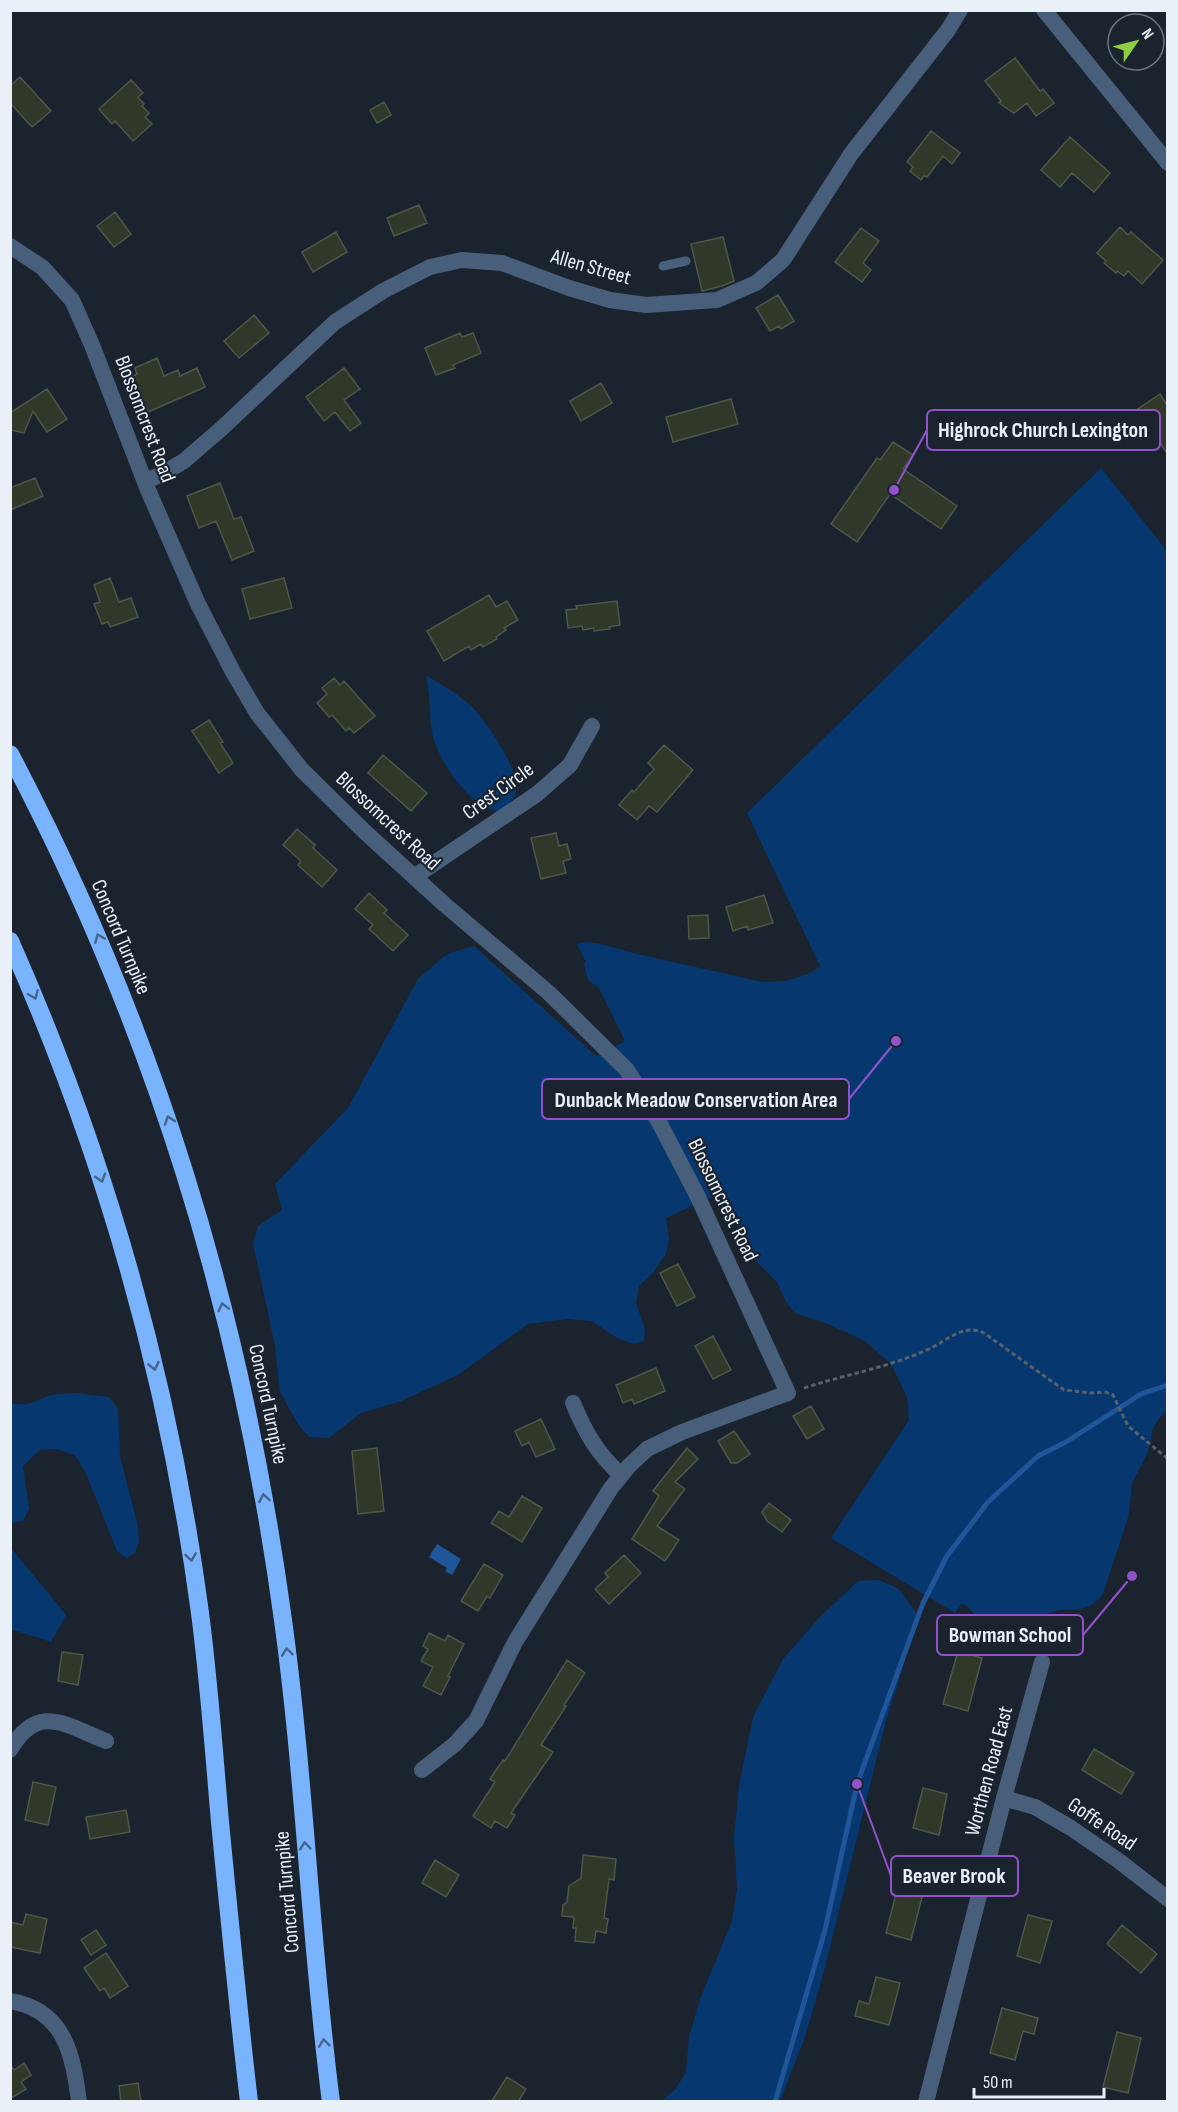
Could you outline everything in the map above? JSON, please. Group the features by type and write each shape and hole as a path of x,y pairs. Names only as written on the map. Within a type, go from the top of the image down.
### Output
{"highway":[{"name":"Concord Turnpike","path":"10,754 88,914 144,1052 170,1122 195,1203 231,1337 257,1461 287,1651 322,2030 331,2102"},
{"path":"10,941 64,1071 113,1212 168,1428 190,1548 204,1644 249,2102"}],"street":[{"name":"Allen Street","path":"145,481 184,460 222,429 335,322 384,291 430,267 462,260 502,263 569,288 610,300 646,304 717,300 756,284 783,260 851,154 948,30 960,10"},
{"path":"1044,10 1167,163"},
{"name":"Blossomcrest Road","path":"10,246 42,267 72,300 93,345 145,481 198,604 232,672 257,713 302,770 365,832 549,993 627,1070 659,1122 697,1195 788,1393"},
{"name":"Crest Circle","path":"414,877 537,794 570,765 592,726"},
{"path":"422,1770 455,1744 476,1722 515,1642 621,1475 647,1449 673,1436 788,1393"},
{"path":"573,1403 602,1457 621,1475"},
{"name":"Worthen Road East","path":"926,2102 1004,1798 1042,1662"},
{"path":"10,1750 28,1726 44,1720 106,1741"},
{"name":"Goffe Road","path":"1004,1798 1035,1807 1071,1828 1167,1899"},
{"path":"10,2001 36,2009 47,2017 61,2033 72,2058 79,2102"}],"lane":[{"path":"663,266 686,261"}],"path":[{"path":"788,1393 896,1361 932,1347 955,1334 974,1329 992,1339 1064,1390 1105,1392 1113,1395 1128,1426 1167,1459"}],"shaded area":[{"path":"1101,468 1167,551 1168,1410 1153,1428 1148,1452 1132,1483 1129,1514 1103,1594 1089,1606 1044,1615 1022,1633 1005,1636 988,1628 965,1605 961,1604 955,1613 831,1538 909,1420 907,1397 891,1364 865,1341 828,1324 795,1313 786,1302 777,1282 758,1263 740,1230 725,1191 666,1218 669,1239 666,1254 653,1273 639,1286 636,1303 645,1329 644,1341 634,1344 617,1338 592,1321 568,1319 528,1324 458,1375 401,1401 361,1413 329,1438 309,1437 298,1424 280,1392 275,1346 253,1243 258,1226 282,1210 275,1184 348,1108 418,979 443,957 474,946 596,1056 625,1041 599,988 588,980 584,964 586,962 577,944 597,943 763,982 786,981 810,973 820,966 747,813"},
{"path":"426,675 459,696 476,711 508,759 516,783 516,792 506,806 497,811 477,801 458,783 444,762 432,733"},
{"path":"77,1393 109,1397 118,1409 120,1456 138,1526 139,1542 135,1553 126,1558 117,1551 87,1476 76,1456 57,1449 40,1450 23,1466 29,1509 23,1521 11,1523 11,1403 26,1404 51,1395"},
{"path":"437,1544 461,1559 452,1575 445,1571 447,1568 429,1557"},
{"path":"11,1548 66,1615 51,1642 11,1629"},
{"path":"878,1580 898,1588 919,1616 886,1721 823,1975 804,2040 780,2101 661,2101 675,2090 686,2072 689,2037 700,1999 732,1921 737,1889 734,1838 739,1785 753,1717 783,1659 820,1617 858,1581"}],"building":[{"path":"1015,58 1040,91 1043,89 1054,103 1036,116 1027,103 1014,113 999,103 1001,101 985,81"},
{"path":"20,77 51,111 32,127 10,103 10,86"},
{"path":"131,80 143,93 138,97 144,104 142,106 149,113 145,117 152,124 133,141 115,121 112,124 99,109"},
{"path":"384,102 391,115 377,123 370,110"},
{"path":"931,131 960,153 952,164 943,156 927,177 924,176 921,180 910,171 913,167 907,162"},
{"path":"1070,137 1110,173 1094,192 1072,173 1060,187 1041,170"},
{"path":"419,205 427,223 394,236 387,218"},
{"path":"115,212 131,234 114,247 97,226"},
{"path":"1120,227 1128,235 1131,232 1163,260 1142,284 1128,271 1124,276 1117,271 1116,273 1104,263 1106,261 1097,253"},
{"path":"861,228 879,241 863,263 871,270 862,282 835,262"},
{"path":"336,232 347,252 313,272 302,252"},
{"path":"723,237 734,281 702,291 691,244"},
{"path":"778,295 794,321 781,329 779,326 770,331 756,308"},
{"path":"254,315 269,333 239,358 224,341"},
{"path":"460,333 462,337 473,333 481,353 453,365 455,368 436,375 425,348"},
{"path":"157,358 164,376 178,370 180,376 197,368 205,387 148,412 132,377 137,374 135,368"},
{"path":"344,368 360,389 344,400 361,423 350,431 335,412 324,421 306,397"},
{"path":"601,383 612,403 581,421 570,401"},
{"path":"47,389 67,419 47,432 33,411 24,433 10,430 10,413"},
{"path":"1160,394 1167,405 1167,453 1155,435 1144,443 1126,417"},
{"path":"731,399 738,424 673,442 666,417"},
{"path":"893,442 913,455 903,469 957,506 941,529 890,494 857,542 831,524 877,458 880,460"},
{"path":"35,478 43,496 10,510 10,488"},
{"path":"220,483 234,519 241,517 254,551 232,560 216,521 199,528 187,496"},
{"path":"110,578 119,602 131,598 138,617 110,627 108,622 102,624 94,604 100,602 94,585"},
{"path":"284,578 292,608 250,619 242,589"},
{"path":"489,595 496,607 507,601 518,620 504,628 506,630 496,637 497,639 483,647 481,644 471,650 469,646 444,661 427,631"},
{"path":"617,601 620,625 594,631 594,628 583,630 582,626 568,628 566,610 577,609 576,606"},
{"path":"334,678 340,685 344,681 375,716 354,733 349,728 346,731 317,703 327,694 322,688"},
{"path":"209,720 233,763 219,773 192,731"},
{"path":"664,745 693,770 657,812 649,806 637,820 619,805 654,769 648,763"},
{"path":"383,755 427,793 411,811 368,773"},
{"path":"297,829 315,845 313,848 337,870 322,887 298,865 301,861 283,845"},
{"path":"556,833 559,846 567,844 571,859 563,861 566,873 541,879 531,838"},
{"path":"369,893 387,910 384,913 408,935 393,951 369,929 373,925 355,909"},
{"path":"764,895 773,923 748,930 747,926 733,931 726,907"},
{"path":"708,915 709,938 689,939 688,916"},
{"path":"678,1264 695,1297 677,1306 660,1273"},
{"path":"713,1336 731,1370 713,1379 695,1346"},
{"path":"656,1368 665,1391 634,1404 632,1399 623,1403 616,1385"},
{"path":"811,1406 824,1429 807,1439 793,1416"},
{"path":"541,1419 555,1449 536,1457 529,1442 522,1446 515,1431"},
{"path":"734,1431 750,1454 737,1463 731,1463 718,1441"},
{"path":"377,1448 384,1511 358,1514 352,1451"},
{"path":"687,1448 698,1459 675,1482 685,1489 657,1526 679,1540 665,1561 632,1539 659,1496 653,1491"},
{"path":"522,1496 542,1508 522,1542 491,1523 499,1511 509,1517"},
{"path":"769,1503 791,1520 782,1532 767,1521 762,1512"},
{"path":"624,1555 641,1573 609,1604 595,1589 608,1577 605,1573"},
{"path":"484,1564 503,1575 490,1598 487,1596 478,1611 461,1601"},
{"path":"429,1633 445,1641 448,1635 464,1644 441,1695 423,1686 433,1667 421,1661 428,1649 423,1646"},
{"path":"958,1651 982,1658 968,1711 943,1704"},
{"path":"62,1652 83,1655 78,1685 58,1681"},
{"path":"567,1660 585,1673 541,1745 553,1752 511,1813 515,1815 507,1828 495,1821 491,1828 473,1816 495,1782 490,1779 503,1760 505,1761"},
{"path":"1094,1749 1134,1773 1121,1794 1082,1770"},
{"path":"33,1782 56,1787 48,1825 25,1820"},
{"path":"923,1788 947,1794 939,1835 913,1828"},
{"path":"126,1810 130,1832 90,1839 86,1817"},
{"path":"583,1855 616,1859 614,1880 609,1879 604,1918 608,1919 606,1933 596,1931 594,1943 575,1941 574,1917 562,1916 569,1886 581,1878"},
{"path":"435,1860 459,1875 446,1897 422,1883"},
{"path":"897,1890 922,1897 911,1940 886,1933"},
{"path":"26,1914 47,1919 40,1953 10,1947 10,1922 23,1925"},
{"path":"1028,1915 1052,1921 1040,1963 1017,1956"},
{"path":"1122,1925 1157,1954 1141,1973 1107,1944"},
{"path":"96,1930 106,1945 91,1955 81,1940"},
{"path":"106,1953 128,1986 110,1998 104,1988 100,1991 84,1968"},
{"path":"876,1977 900,1983 889,2025 855,2016 859,2001 869,2004"},
{"path":"1002,2008 1038,2018 1034,2034 1023,2031 1015,2060 990,2053"},
{"path":"1117,2032 1141,2038 1128,2093 1103,2087"},
{"path":"24,2063 31,2075 21,2082 26,2089 10,2099 10,2065 14,2070"},
{"path":"507,2077 526,2089 518,2102 491,2102"},
{"path":"138,2083 141,2102 121,2102 119,2086"}],"waterway":[{"path":"775,2102 825,1930 857,1784 923,1603 947,1556 988,1502 1038,1456 1066,1442 1141,1394 1168,1385"}],"place":[{"name":"Highrock Church Lexington","path":"894,490"},
{"name":"Dunback Meadow Conservation Area","path":"896,1041"},
{"name":"Bowman School","path":"1132,1576"},
{"name":"Beaver Brook","path":"857,1784"}]}
